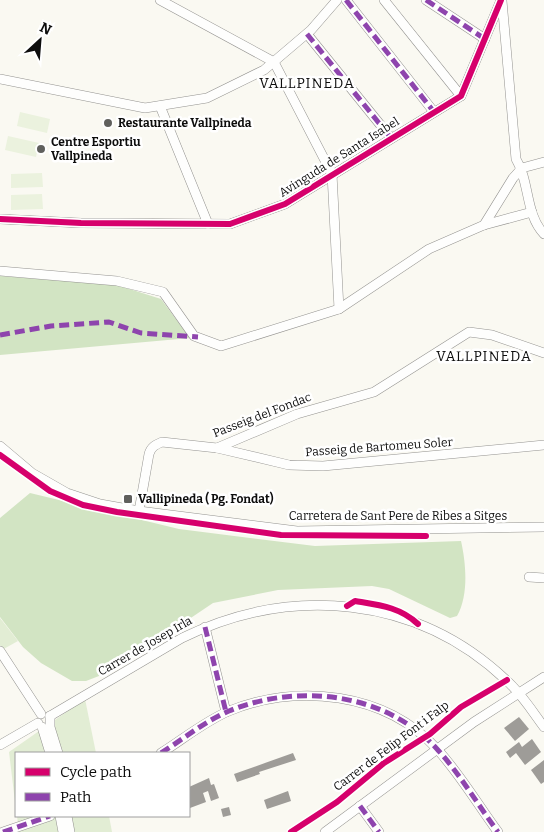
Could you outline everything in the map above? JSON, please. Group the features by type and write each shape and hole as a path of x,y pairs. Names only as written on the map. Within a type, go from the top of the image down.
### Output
{"street":[{"path":"160,0 274,62 332,174 338,309"},
{"path":"1,82 145,108 207,98 264,70 307,34 337,0"},
{"path":"346,0 434,112"},
{"path":"384,0 461,96 501,0"},
{"path":"426,0 485,40"},
{"path":"501,0 516,158 522,168 532,212 544,234"},
{"path":"307,34 391,138"},
{"name":"Avinguda de Santa Isabel","path":"0,220 82,223 230,224 285,204 461,96"},
{"path":"160,106 208,224"},
{"path":"484,225 513,178 522,168 544,162"},
{"path":"0,271 117,281 163,292 194,336 221,346 338,309 429,249 484,225 532,212"},
{"name":"Passeig del Fondac","path":"138,510 149,454 151,448 156,444 171,443 217,448 297,414 374,392 469,332 492,335 544,352"},
{"name":"Passeig de Bartomeu Soler","path":"217,448 289,465 323,466 544,445"},
{"name":"Carretera de Sant Pere de Ribes a Sitges","path":"0,446 32,472 67,493 100,504 138,510 297,531 544,528"},
{"path":"529,577 544,578"},
{"name":"Carrer de Josep Irla","path":"0,745 45,723 182,638 205,627 254,611 295,605 333,605 376,611 418,624 452,640 487,664 518,692 544,727"},
{"path":"205,627 226,712"},
{"path":"0,651 40,714 37,718 45,723 58,752"},
{"path":"325,832 518,692 544,676"},
{"path":"162,752 226,712 249,703 286,696 335,697 357,702 389,715 424,737 438,749 498,832"},
{"path":"45,723 50,752"},
{"path":"360,806 379,832"},
{"path":"3,832 47,817"},
{"path":"60,817 63,832"},
{"path":"67,817 70,832"}],"green space":[{"path":"20,112 50,119 47,133 17,126"},
{"path":"8,136 39,143 36,157 5,150"},
{"path":"42,173 43,187 11,188 11,174"},
{"path":"42,194 43,209 11,210 11,195"},
{"path":"0,276 117,285 161,299 190,338 0,355"},
{"path":"30,493 179,529 315,546 461,541 465,569 465,589 461,608 457,616 450,618 389,589 372,586 278,590 213,603 112,671 86,681 72,681 41,663 23,647 0,617 0,518"},
{"path":"0,618 18,641 0,651"},
{"path":"85,699 96,752 15,752 15,802 9,752"},
{"path":"17,817 109,817 112,832 19,832"}],"building":[{"path":"519,717 529,729 515,741 504,728"},
{"path":"532,739 541,752 525,765 516,753 510,758 506,752 519,742 522,747"},
{"path":"293,753 296,760 259,772 260,774 237,782 234,774"},
{"path":"544,760 544,782 541,784 531,770"},
{"path":"209,778 211,785 214,784 219,798 211,801 208,791 203,793 206,802 190,808 190,787"},
{"path":"288,791 291,801 267,809 264,800"},
{"path":"229,807 231,815 223,817 221,809"}],"marked path":[{"path":"346,0 434,112"},
{"path":"426,0 485,39"},
{"path":"307,34 391,138"},
{"path":"0,335 51,326 109,322 141,333 198,337"},
{"path":"205,627 226,712"},
{"path":"162,752 220,715 255,702 283,697 339,698 366,705 392,715 416,730 437,749 461,779 498,832"},
{"path":"360,806 379,832"},
{"path":"3,832 47,817"}],"cycle path":[{"path":"0,219 81,223 230,224 285,204 461,96 501,0"},
{"path":"0,455 50,491 83,505 117,512 281,535 426,536"},
{"path":"347,606 355,601 381,606 396,610 418,624"},
{"name":"Carrer de Felip Font i Falp","path":"291,832 337,802 384,763 430,734 461,707 507,680"}],"place":[{"name":"Restaurante Vallpineda","path":"108,123"},
{"name":"Centre Esportiu Vallpineda","path":"41,149"},
{"name":"Vallipineda ( Pg. Fondat)","path":"128,499"}],"district":[{"name":"VALLPINEDA","path":"307,83"},
{"name":"VALLPINEDA","path":"484,356"}]}
